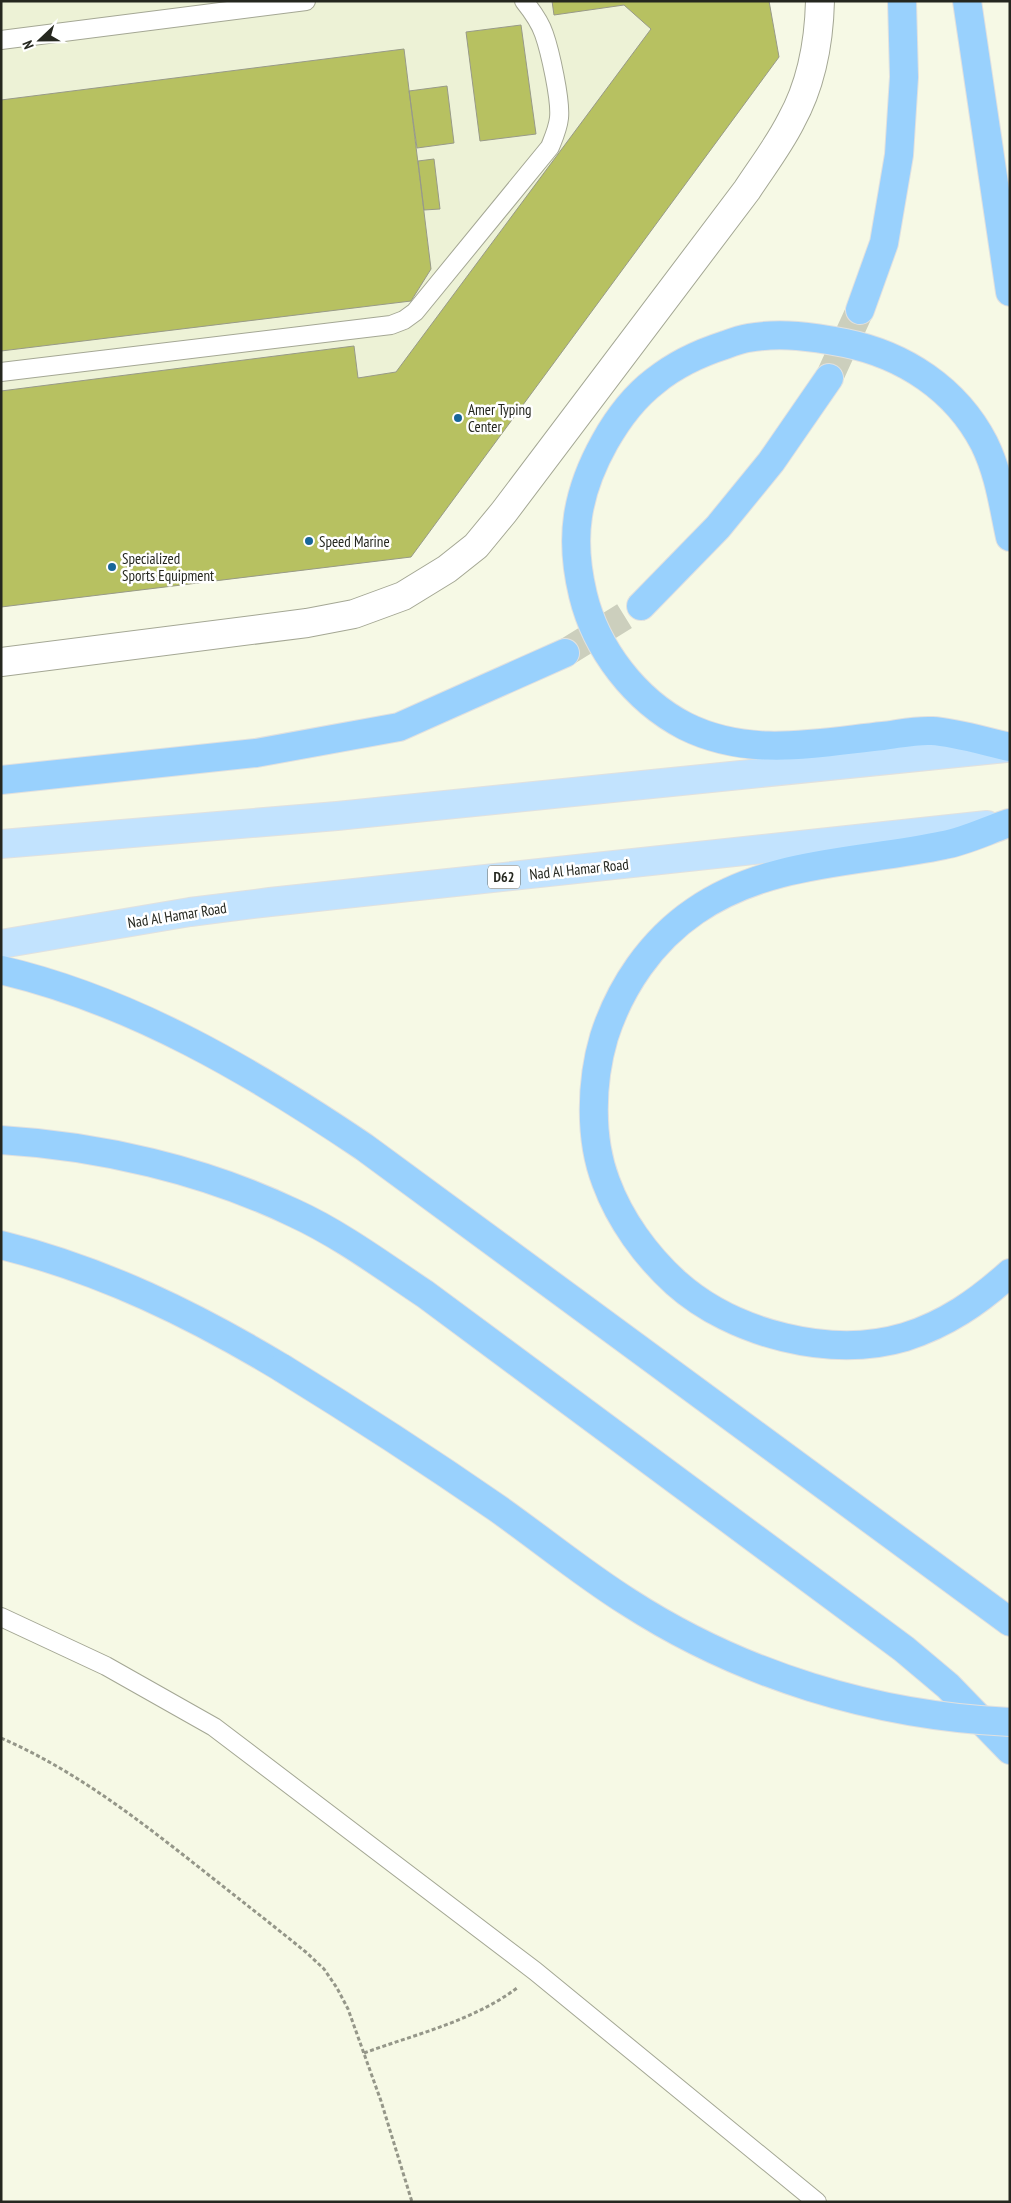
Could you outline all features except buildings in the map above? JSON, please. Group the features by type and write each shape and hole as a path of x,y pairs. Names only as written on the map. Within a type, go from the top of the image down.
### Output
{"highway":[{"path":"860,310 884,243 899,155 904,77 902,1"},
{"path":"967,1 1010,292"},
{"path":"1010,537 997,474 984,442 965,414 942,389 915,368 884,353 800,335 748,338 698,354 654,382 618,420 592,466 578,516 577,569 588,617 612,661 644,698 685,726 731,743 781,747 932,730 1010,747"},
{"path":"641,606 718,527 771,462 829,378"},
{"path":"1,780 256,753 399,727 565,653"},
{"path":"1009,823 946,845 808,866 747,884 720,896 695,911 652,949 635,971 621,995 609,1021 599,1055 594,1090 594,1122 605,1179 618,1208 634,1234 677,1284 702,1302 733,1319 765,1332 799,1341 833,1345 903,1338 944,1322 983,1298 1010,1273"},
{"path":"1,970 79,994 148,1022 223,1059 295,1101 380,1159 1010,1622"},
{"path":"1,1140 80,1149 135,1160 189,1174 243,1192 294,1213 361,1251 425,1294 904,1650 948,1686 988,1725 1010,1750"},
{"path":"1,1245 72,1266 127,1286 180,1310 232,1338 425,1458 628,1603 671,1628 716,1650 762,1670 816,1689 872,1704 928,1714 1010,1722"}],"main road":[{"path":"1,844 337,816 1010,747"},
{"name":"Nad Al Hamar Road","path":"1,944 190,912 270,902 1009,823"}],"street":[{"path":"1,662 306,623 354,614 403,596 447,569 476,546 504,512 742,198 767,160 792,120 809,76 819,31 820,1"}],"lane":[{"path":"1,40 306,1"},
{"path":"1,372 391,324 404,320 415,312 550,147 557,132 560,116 559,107 544,33 534,14 524,1"},
{"path":"1,1617 106,1666 214,1727 535,1971 818,2202"}],"path":[{"path":"1,1738 55,1764 133,1815 307,1953 324,1969 348,2008 381,2100 412,2202"},
{"path":"364,2053 478,2012 499,2001 535,1971"}],"shaded area":[{"path":"1,1 769,1 411,557 1,607"}],"tunnel":[{"path":"829,378 860,310"},
{"path":"565,653 641,606"}],"place":[{"name":"Amer Typing Center","path":"458,418"},
{"name":"Speed Marine","path":"309,541"},
{"name":"Specialized Sports Equipment","path":"112,567"}]}
